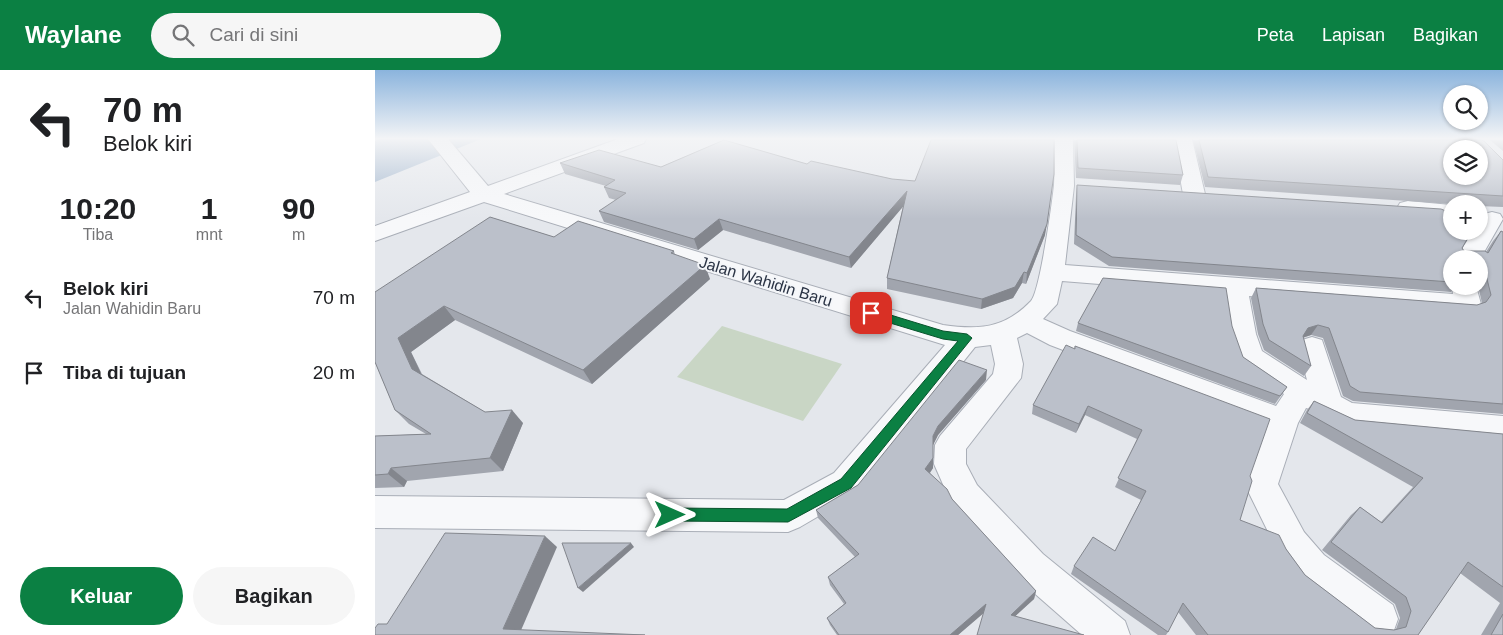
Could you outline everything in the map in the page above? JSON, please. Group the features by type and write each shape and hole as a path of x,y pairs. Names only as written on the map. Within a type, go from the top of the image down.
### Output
{"street":[{"path":"459,165 479,189"},
{"path":"375,234 479,189 555,165"},
{"path":"1068,165 1073,187 1043,304 1013,327 1007,378 951,445 950,464 965,496 1030,566 1111,635"},
{"path":"1188,165 1195,194"},
{"name":"Jalan Wahidin Baru","path":"479,189 943,335 985,338 1013,327"},
{"path":"1392,207 1443,210"},
{"path":"1473,250 1491,219"},
{"path":"1052,272 1468,304 1466,295"},
{"path":"1235,286 1243,334 1250,357 1299,389 1299,395 1283,421 1261,485 1292,544 1311,568 1379,619"},
{"path":"1013,327 1060,338 1283,421"},
{"path":"375,512 788,516 846,484 967,338"},
{"path":"1313,347 1329,405"},
{"path":"1299,395 1319,399 1347,415 1503,429"}],"green space":[{"path":"722,326 842,364 803,421 677,377"}],"water":[{"path":"375,165 416,165 375,182"}],"building":[{"path":"568,165 655,165 661,167 665,165 831,165 892,179 915,181 921,165 1054,165 1054,174 1047,224 1027,273 1024,272 1015,287 982,299 887,278 907,191 849,257 719,219 694,239 599,211 626,193 604,187 615,180"},
{"path":"1078,165 1181,165 1183,175 1078,168"},
{"path":"1205,165 1443,165 1443,185 1488,185 1488,165 1503,165 1503,196 1208,177"},
{"path":"1077,185 1441,209 1443,210 1443,240 1467,240 1462,248 1463,250 1443,250 1443,281 1112,257 1076,235"},
{"path":"490,217 554,237 578,221 674,251 671,253 705,265 583,370 444,306 398,338 412,369 485,412 512,410 490,458 391,468 388,474 375,475 375,436 431,434 395,410 375,362 375,292"},
{"path":"1501,231 1503,232 1503,404 1360,392 1350,386 1329,328 1318,325 1308,328 1303,336 1311,366 1269,340 1263,324 1256,288 1477,305 1486,302 1491,295 1488,283 1488,253"},
{"path":"1103,278 1226,288 1232,326 1243,357 1287,387 1280,396 1078,323"},
{"path":"1066,345 1075,349 1075,346 1270,419 1250,476 1252,481 1240,520 1279,535 1286,549 1305,575 1375,628 1394,630 1406,627 1411,611 1406,597 1331,542 1360,507 1382,523 1423,478 1307,413 1314,401 1355,420 1503,434 1503,587 1468,562 1418,635 1208,635 1183,603 1168,632 1074,566 1093,537 1115,551 1146,491 1118,478 1142,430 1088,406 1079,424 1033,405"},
{"path":"959,360 987,370 938,426 933,436 933,458 925,469 947,489 952,499 1036,591 1011,615 1084,635 977,635 986,604 950,635 839,635 827,618 846,603 828,577 859,554 816,510 858,485"},
{"path":"445,533 545,536 503,629 645,635 375,635 375,628 378,624 387,624"},
{"path":"562,543 631,543 578,588"},
{"path":"1503,614 1503,635 1491,635"}],"route":[{"path":"670,515 788,516 846,484 967,338 943,335 871,313"}]}
